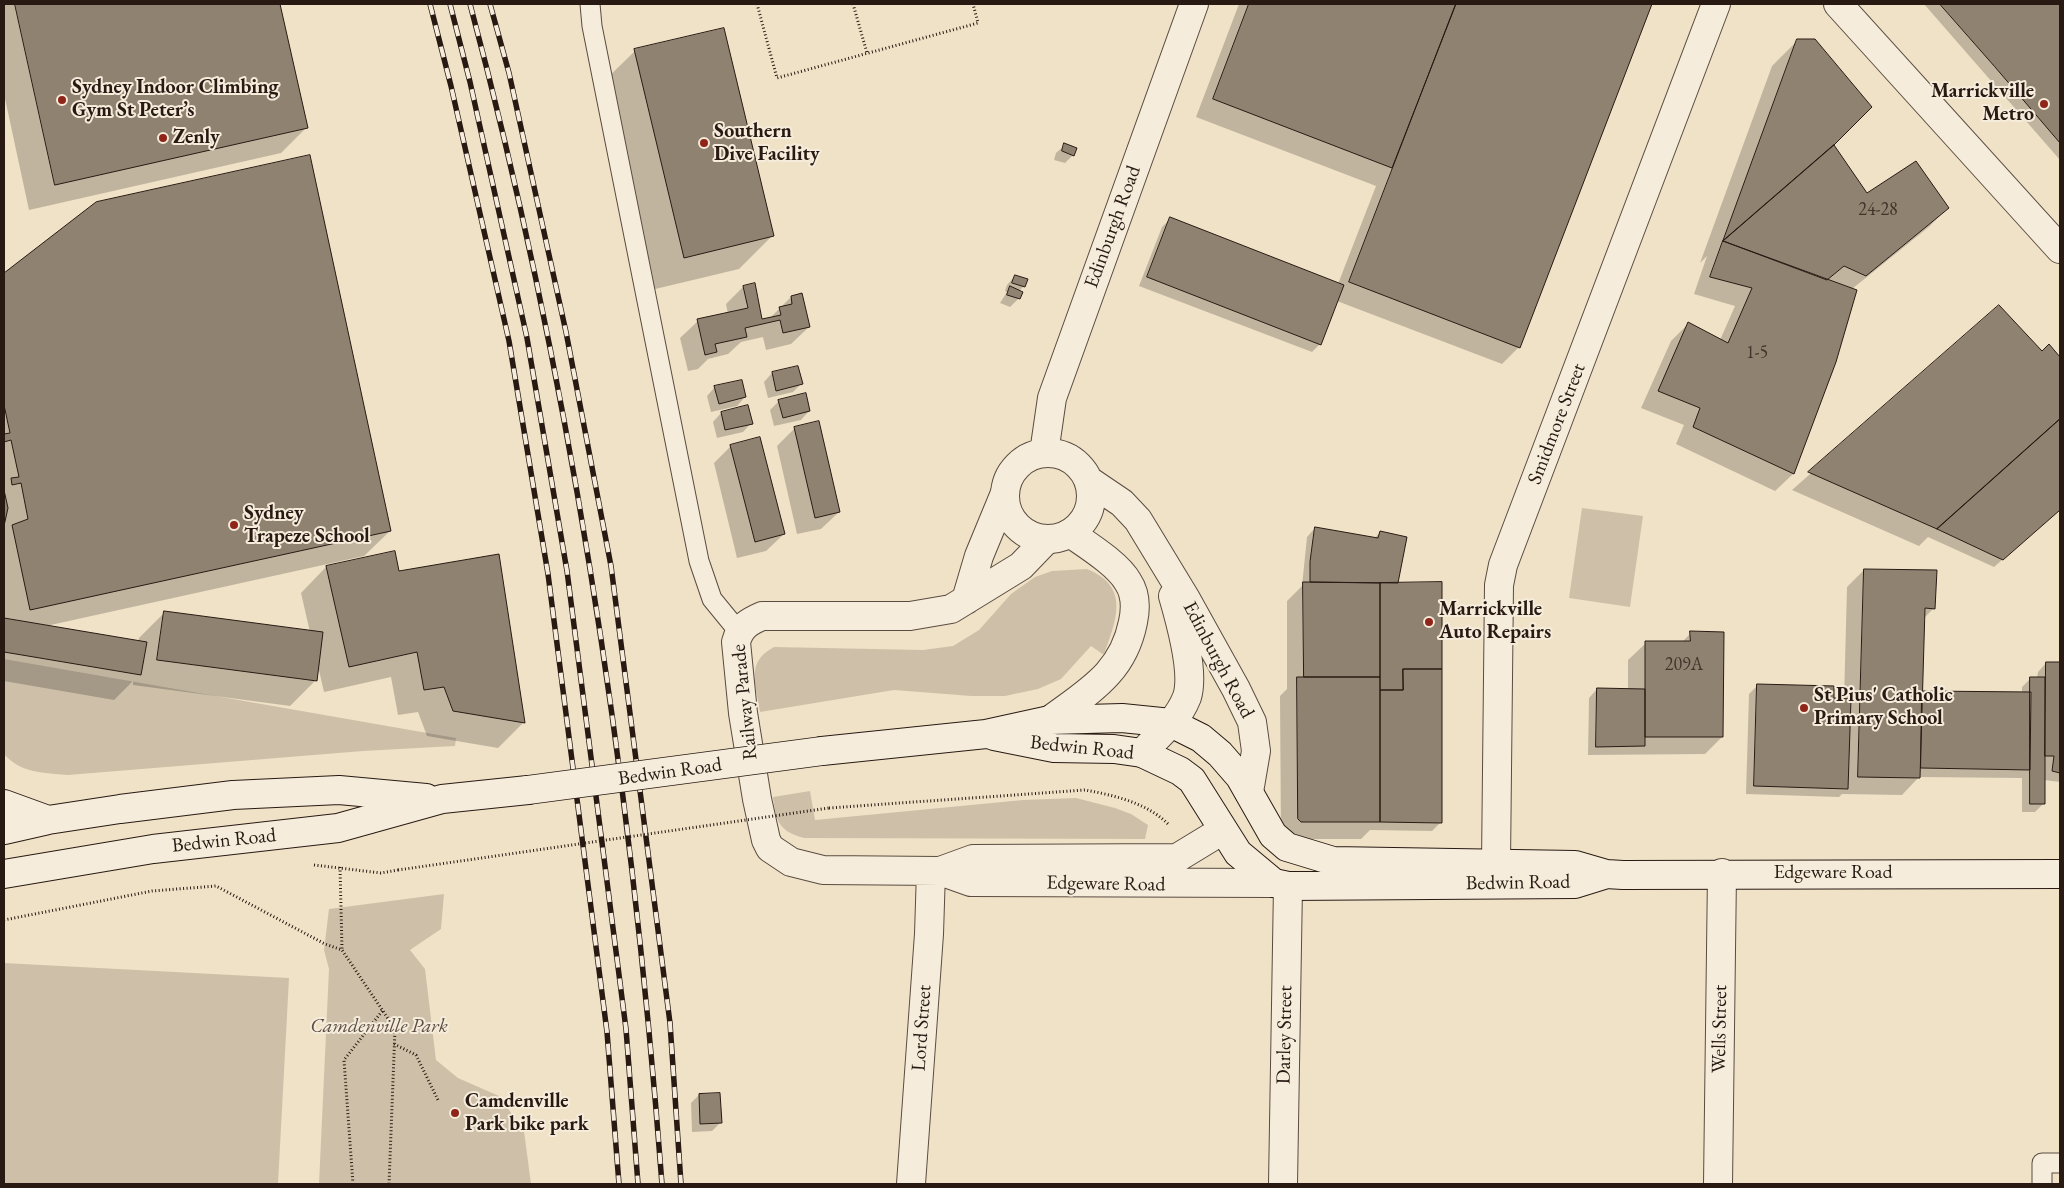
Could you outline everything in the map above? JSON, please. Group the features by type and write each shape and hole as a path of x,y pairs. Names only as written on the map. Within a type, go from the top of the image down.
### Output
{"street":[{"name":"Edinburgh Road","path":"1044,453 1052,398 1194,4"},
{"name":"Smidmore Street","path":"1496,863 1499,585 1503,565 1716,4"},
{"path":"1838,4 2060,249"},
{"path":"966,600 979,556 1015,468 1025,459 1044,453 1064,455 1083,470 1088,480 1091,495 1089,510 1081,523 1059,536 1034,536 1017,524 1006,507 1005,493"},
{"name":"Edinburgh Road","path":"1088,480 1122,503 1138,520 1162,564 1204,632 1252,722 1256,751 1250,792"},
{"name":"Railway Parade","path":"777,854 766,840 743,713 736,642 739,632 747,622 762,616 910,616 951,609 1021,566 1059,536"},
{"path":"1050,720 1093,688 1114,668 1130,642 1134,617 1134,594 1128,580 1059,536"},
{"name":"Edinburgh Road","path":"1142,753 1180,712 1188,695 1182,630 1162,564"},
{"name":"Bedwin Road","path":"4,874 153,849 338,828 442,799 528,790 822,751 986,734 1050,720 1122,718 1170,723 1201,738 1220,754 1250,792 1273,835 1287,847 1332,861 1575,864 1606,874"},
{"name":"Bedwin Road","path":"986,734 1054,748 1114,748 1142,753 1180,771 1192,780 1238,853 1281,885 1575,884 1606,874"},
{"name":"Bedwin Road","path":"4,830 48,820 214,798 291,792 339,790 442,799"},
{"path":"4,804 48,820"},
{"name":"Edgeware Road","path":"1122,871 1177,858 1223,830"},
{"name":"Edgeware Road","path":"777,854 791,862 823,870 935,871 971,882 1014,871 1122,871 1281,885"},
{"name":"Lord Street","path":"911,1184 935,871"},
{"name":"Wells Street","path":"1718,1184 1722,873"},
{"name":"Edgeware Road","path":"1606,874 2060,874"},
{"name":"Darley Street","path":"1281,885 1283,1184"}],"lane":[{"path":"590,4 592,26 699,561 712,599 739,632"},
{"path":"2042,1184 2042,1163 2060,1163"}],"path":[{"path":"757,4 777,78 978,23 973,4"},
{"path":"854,4 867,53"},
{"path":"305,864 381,873 829,808 1085,790 1116,796 1143,808"},
{"path":"340,867 342,950 395,1029 389,1184"},
{"path":"4,920 152,891 216,886 325,944 342,950"},
{"path":"353,1184 344,1060 383,1010"},
{"path":"394,1044 416,1055 438,1100"}],"green space":[{"path":"1582,508 1643,516 1630,607 1569,598"},
{"path":"1087,569 1101,576 1110,585 1115,595 1116,606 1113,629 1104,655 1091,646 1061,679 1038,689 1005,696 971,696 894,690 760,712 755,684 756,667 765,653 774,647 923,650 953,646 979,630 1011,594 1035,577 1052,571"},
{"path":"4,659 456,738 455,746 363,751 68,775 33,771 17,765 4,754"},
{"path":"810,791 815,820 1023,800 1076,798 1131,814 1148,825 1145,839 804,838 789,832 780,824 773,797"},
{"name":"Camdenville Park","path":"444,894 441,929 410,950 425,969 436,1060 458,1078 499,1096 524,1131 531,1184 319,1184 329,969 324,950 329,909"},
{"path":"4,963 289,978 278,1184 4,1184"}],"building":[{"path":"15,4 280,4 308,128 55,185"},
{"path":"1249,4 1456,4 1392,168 1213,99"},
{"path":"1456,4 1652,4 1520,348 1349,282"},
{"name":"Marrickville Metro","path":"1940,4 2060,4 2060,143 1995,67"},
{"name":"Southern Dive Facility","path":"724,28 774,236 684,258 634,49"},
{"path":"1797,39 1815,39 1872,107 1834,145 1723,241"},
{"path":"1064,143 1077,148 1074,156 1062,151"},
{"path":"1834,145 1867,193 1916,161 1949,208 1866,276 1844,266 1827,280 1723,241"},
{"path":"310,155 391,531 30,610 12,525 28,519 21,483 12,485 11,478 19,477 11,440 4,442 4,434 10,433 4,405 4,273 96,202"},
{"path":"1170,217 1344,285 1321,345 1147,277"},
{"path":"1723,241 1857,290 1836,362 1794,474 1693,427 1700,408 1658,391 1688,322 1728,343 1752,288 1710,277"},
{"path":"1015,275 1028,279 1025,287 1012,283"},
{"path":"755,283 762,319 781,315 779,307 792,304 791,296 802,293 810,327 783,333 780,320 745,328 747,337 715,344 717,352 705,355 697,319 748,308 743,286"},
{"path":"1010,286 1023,292 1020,299 1007,295"},
{"path":"1999,305 2042,351 2049,344 2060,357 2060,419 1937,529 1808,472"},
{"path":"798,366 803,384 776,391 772,372"},
{"path":"742,380 746,397 719,404 714,386"},
{"path":"806,393 810,411 783,418 778,400"},
{"path":"748,405 753,424 725,430 721,412"},
{"path":"2060,419 2060,510 2003,560 1937,529"},
{"path":"819,421 840,512 815,518 794,427"},
{"path":"760,437 785,534 755,542 730,445"},
{"path":"4,490 8,508 4,526"},
{"path":"1315,527 1378,538 1380,531 1407,537 1398,583 1310,582 1310,562"},
{"path":"395,551 399,571 499,554 525,723 453,711 444,687 424,690 417,652 349,667 326,566"},
{"path":"1864,569 1937,570 1935,609 1925,608 1920,778 1858,777"},
{"path":"1303,582 1380,583 1380,677 1304,677"},
{"path":"1442,582 1442,669 1403,669 1403,690 1380,690 1380,583"},
{"path":"164,611 323,632 317,681 157,660"},
{"path":"4,618 147,642 141,675 4,652"},
{"path":"1690,631 1724,632 1723,737 1645,737 1645,641 1690,641"},
{"path":"2046,662 2060,662 2060,773 2052,771 2054,756 2045,756"},
{"path":"1403,669 1442,669 1442,823 1380,822 1380,690 1403,690"},
{"path":"1297,677 1380,677 1380,822 1301,822 1298,819"},
{"path":"2030,677 2045,677 2045,804 2030,804"},
{"path":"1757,684 1834,686 1834,698 1851,699 1848,789 1754,786"},
{"path":"1597,688 1645,689 1645,746 1596,747"},
{"path":"1922,691 2031,692 2030,770 1921,768"},
{"path":"720,1093 722,1123 700,1124 699,1094"}],"railway":[{"path":"430,4 451,86 509,341 548,574 607,1032 619,1184"},
{"path":"450,4 470,82 527,338 567,571 626,1029 638,1184"},
{"path":"470,4 507,149 539,295 568,442 593,590 634,886 662,1184"},
{"path":"490,4 509,73 566,332 611,566 670,1023 681,1184"}],"place":[{"name":"Sydney Indoor Climbing Gym St Peter’s","path":"62,100"},
{"name":"Marrickville Metro","path":"2044,104"},
{"name":"Zenly","path":"163,138"},
{"name":"Southern Dive Facility","path":"704,143"},
{"name":"Sydney Trapeze School","path":"234,525"},
{"name":"Marrickville Auto Repairs","path":"1429,622"},
{"name":"St Pius' Catholic Primary School","path":"1804,708"},
{"name":"Camdenville Park bike park","path":"455,1113"}]}
